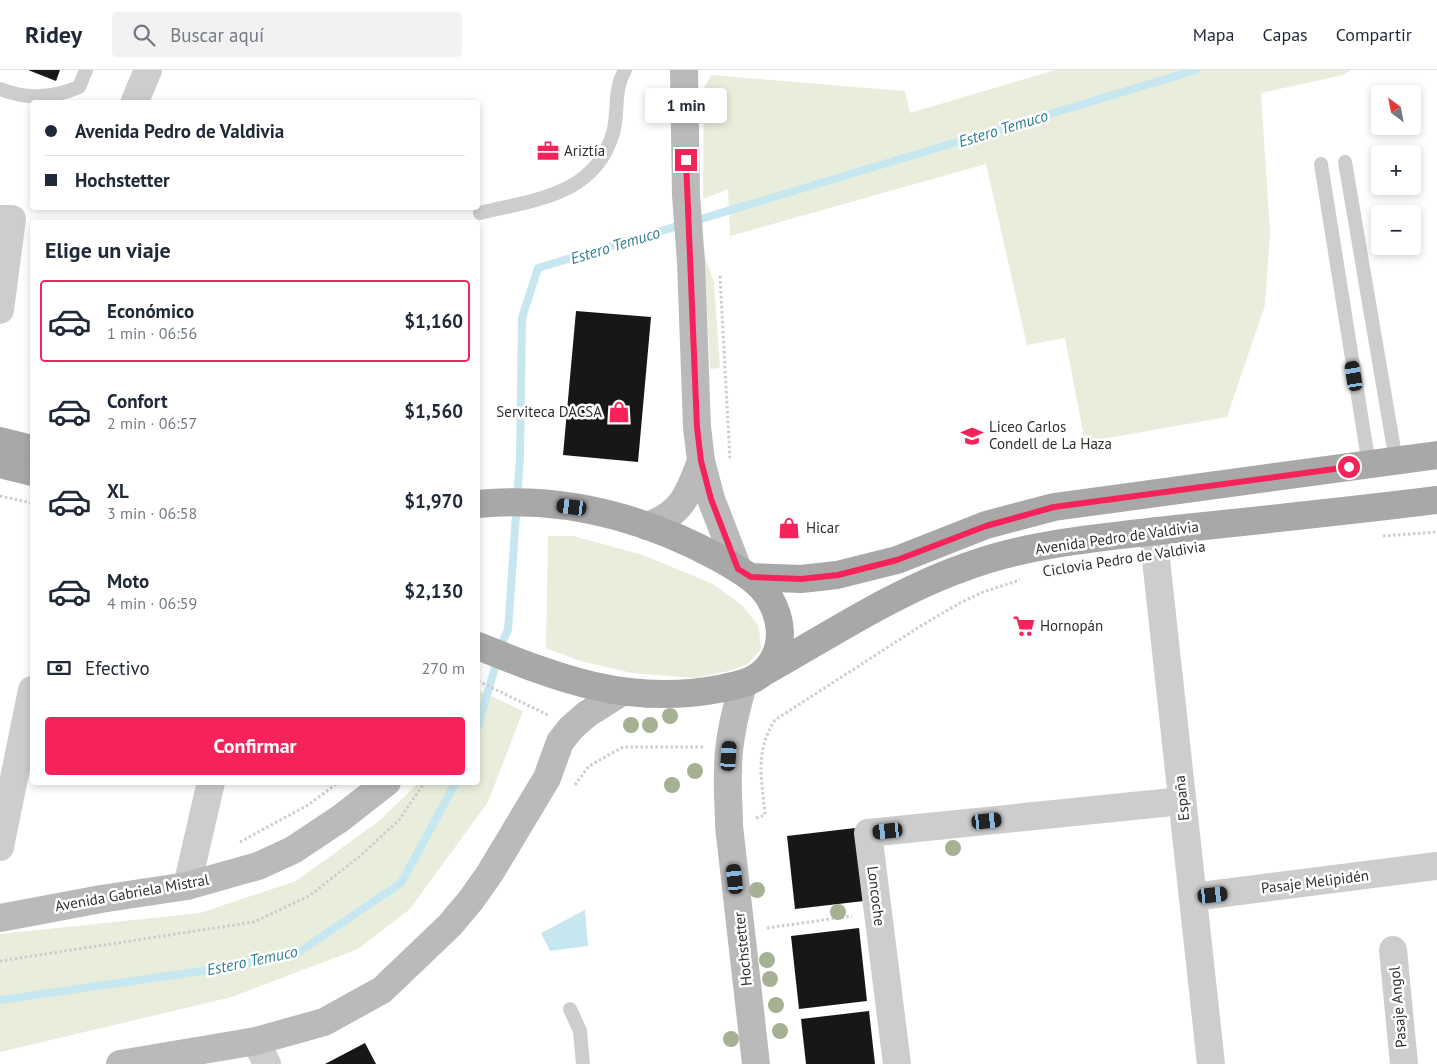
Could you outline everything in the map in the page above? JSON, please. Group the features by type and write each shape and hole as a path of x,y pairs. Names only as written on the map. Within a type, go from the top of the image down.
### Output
{"main road":[{"path":"684,70 686,196 691,262 697,427 701,461 711,499 744,573"},
{"path":"0,441 30,448"},
{"path":"744,573 801,579 838,575 897,560 986,526 1054,507 1437,455"},
{"path":"646,526 658,522 677,509 690,490 701,461"},
{"path":"0,464 30,472"},
{"name":"Avenida Pedro de Valdivia","path":"480,647 536,670 592,687 622,692 683,694 753,678 908,590 972,564 1003,555 1068,541 1437,500"},
{"path":"481,504 536,503 592,510 646,526 687,542 744,573 770,598 776,610 780,626 780,642 777,653 753,678"},
{"name":"Hochstetter","path":"753,678 735,713 728,771 729,826 756,1064"},
{"path":"120,1064 261,1052 324,1022 382,990 450,925 471,900 490,873 547,778 560,742 571,728 587,714 622,692"},
{"name":"Avenida Gabriela Mistral","path":"0,918 100,899 187,886 258,866 293,850 341,818 383,785"}],"street":[{"path":"135,100 148,70"},
{"path":"0,310 6,219"},
{"name":"España","path":"1153,532 1211,1064"},
{"path":"0,847 30,700"},
{"path":"187,886 211,785"},
{"name":"Loncoche","path":"897,1064 868,833 1182,801"},
{"name":"Pasaje Melipidén","path":"1193,897 1437,866"},
{"name":"Pasaje Angol","path":"1393,950 1404,1064"}],"lane":[{"path":"0,89 22,96 54,96 79,87 86,70"},
{"path":"480,213 556,194 571,188 584,178 596,166 609,144 616,116 617,88 625,70"},
{"path":"1345,162 1396,461"},
{"path":"1321,164 1369,465"},
{"path":"570,1009 580,1031 583,1064"}],"path":[{"path":"0,496 30,503"},
{"path":"1375,535 1437,532"},
{"name":"Ciclovía Pedro de Valdivia","path":"729,826 765,815 760,760 767,733 775,720 958,604 983,592 1024,578"},
{"path":"480,682 556,719"},
{"path":"547,778 570,791 589,766 623,747 713,747"},
{"path":"741,932 878,912"}],"green space":[{"path":"1055,70 1351,70 1343,75 1261,93 1270,233 1265,305 1227,417 1085,442 1065,338 1027,345 986,164 730,236 728,189 703,199 704,88 711,75 905,91 910,113"},
{"path":"704,254 714,282 720,368 710,369"},
{"path":"548,536 573,536 643,555 713,584 742,605 759,627 761,649 748,664 729,671 695,678 632,673 580,661 546,648"},
{"path":"480,691 523,711 488,802 410,909 358,949 232,997 0,1052 0,934 200,913 296,881 379,821 416,785 480,785"}],"water":[{"path":"585,910 588,946 550,951 541,933"}],"building":[{"path":"28,70 60,70 56,81"},
{"path":"576,311 651,317 638,462 563,455"},
{"path":"855,828 864,901 795,909 787,836"},
{"path":"859,928 867,1001 799,1009 791,936"},
{"path":"869,1011 875,1064 806,1064 801,1019"},
{"path":"365,1043 376,1064 325,1064"}],"waterway":[{"name":"Estero Temuco","path":"480,719 502,643 508,630 520,458 522,318 538,268 1196,70"},
{"name":"Estero Temuco","path":"0,1000 223,968 299,952 401,883 454,785"}],"place":[{"name":"Ariztía","path":"548,151"},
{"name":"Serviteca DACSA","path":"619,412"},
{"name":"Liceo Carlos Condell de La Haza","path":"972,436"},
{"name":"Hicar","path":"789,528"},
{"name":"Hornopán","path":"1024,626"}],"route":[{"path":"686,160 697,427 701,461 711,499 738,569 751,577 801,579 838,575 897,560 986,526 1054,507 1349,467"}]}
